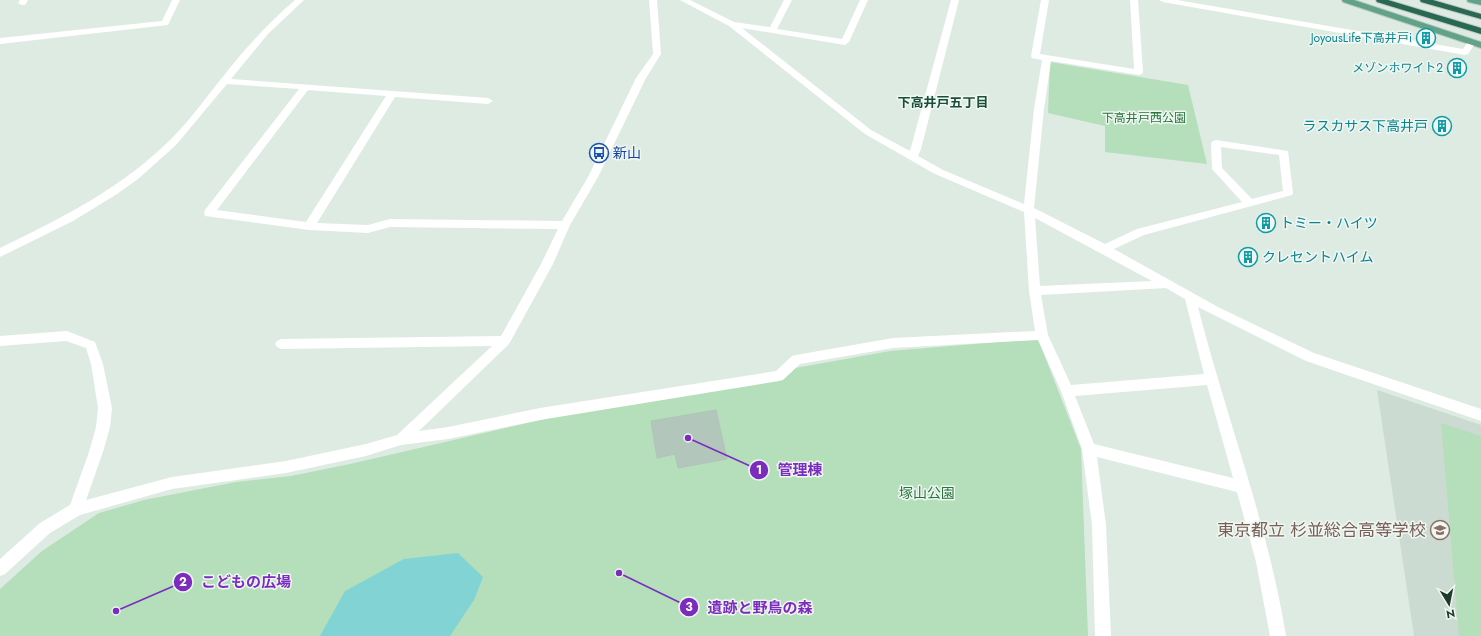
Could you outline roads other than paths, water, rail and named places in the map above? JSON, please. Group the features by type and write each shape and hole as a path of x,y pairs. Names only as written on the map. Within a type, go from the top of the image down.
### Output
{"highway":[{"path":"1380,0 1481,32"},
{"path":"1389,0 1481,25"},
{"path":"1424,0 1481,17"},
{"path":"1434,0 1481,13"}],"main road":[{"path":"1346,0 1481,45"},
{"path":"1472,0 1481,3"}],"street":[{"path":"0,41 164,23 176,0"},
{"path":"0,253 64,222 124,186 151,164 173,142 257,42 300,0"},
{"path":"401,438 442,402 505,341 593,177 641,78 657,54 652,0"},
{"path":"684,0 732,24 868,132 939,172 1029,210 1105,249 1190,297 1310,357 1481,415"},
{"path":"773,29 788,0"},
{"path":"732,24 773,29 845,42 864,0"},
{"path":"912,157 918,142 955,0"},
{"path":"1045,0 1035,56 1139,72 1134,0"},
{"path":"1162,0 1465,52 1472,42"},
{"path":"1047,58 1039,109 1029,210 1035,291 1042,335 1067,392 1089,449 1100,525 1103,636"},
{"path":"224,81 488,101"},
{"path":"306,87 209,213 309,226 368,229 390,223 566,225"},
{"path":"309,226 392,94"},
{"path":"1105,249 1141,232 1288,193 1284,153 1216,143 1217,169 1250,203"},
{"path":"1035,291 1169,284"},
{"path":"1190,297 1211,379 1261,548 1273,599 1278,636"},
{"path":"0,569 45,528 76,509 172,483 286,468 366,450 401,438 448,433 540,414 780,376 796,360 893,343 1042,335"},
{"path":"0,341 67,336 91,345 97,364 105,408 103,427 96,452 76,509"},
{"path":"281,344 505,341"},
{"path":"1067,392 1211,379"},
{"path":"1089,449 1243,487"}],"water":[{"path":"458,553 483,577 474,600 450,636 320,636 345,591 404,559"}],"place":[{"name":"JoyousLife下高井戸i","path":"1426,38"},
{"name":"メゾンホワイト2","path":"1457,68"},
{"name":"ラスカサス下高井戸","path":"1442,126"},
{"name":"新山","path":"599,153"},
{"name":"トミー・ハイツ","path":"1266,223"},
{"name":"クレセントハイム","path":"1248,257"},
{"name":"管理棟","path":"688,438"},
{"name":"東京都立 杉並総合高等学校","path":"1440,530"},
{"name":"遺跡と野鳥の森","path":"619,573"},
{"name":"こどもの広場","path":"116,611"}],"district":[{"name":"下高井戸五丁目","path":"943,102"}],"park label":[{"name":"下高井戸西公園","path":"1144,118"},
{"name":"塚山公園","path":"927,493"}]}
